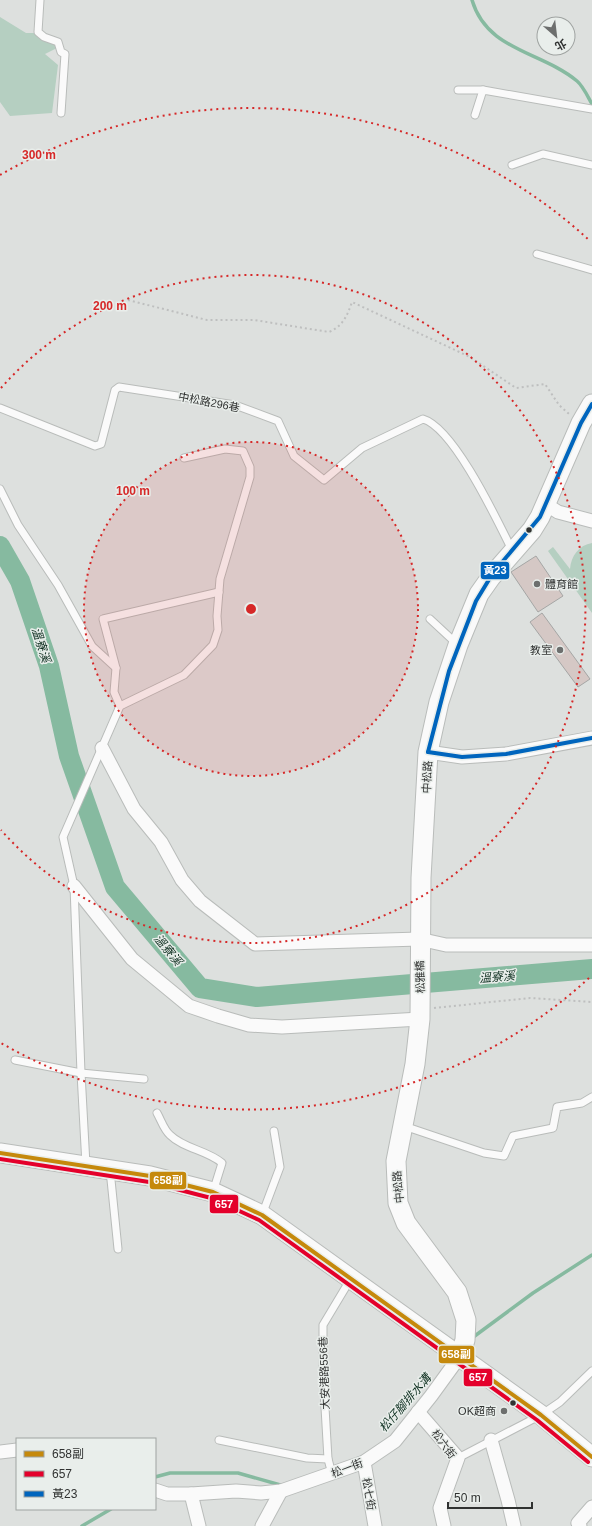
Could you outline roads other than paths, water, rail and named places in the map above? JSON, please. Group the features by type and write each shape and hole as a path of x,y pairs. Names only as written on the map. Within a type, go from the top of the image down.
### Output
{"street":[{"name":"中松路","path":"419,946 428,752 439,702 458,645 480,594 491,578 532,530 547,505 581,423 592,404"},
{"path":"547,505 558,512 592,521"},
{"path":"428,752 462,757 506,754 592,738"},
{"path":"102,748 134,809 161,842 182,880 200,901 255,944 419,946 592,945"},
{"path":"74,886 132,959 189,1006 250,1025 282,1027 420,1010"},
{"name":"松雅橋","path":"419,946 420,1010"},
{"name":"中松路","path":"420,1010 415,1064 396,1161 398,1203 406,1223 457,1292 466,1320 465,1340 460,1356"},
{"path":"0,1153 150,1176 213,1192 262,1215 350,1280 460,1356 541,1415 592,1457"},
{"name":"松一街","path":"156,1490 167,1494 236,1491 261,1494 281,1491 364,1462 395,1440 460,1356"},
{"name":"松六街","path":"418,1412 458,1458 440,1508 444,1526"},
{"path":"491,1440 514,1526"},
{"path":"0,1452 16,1450"},
{"name":"松七街","path":"364,1462 375,1526"},
{"path":"262,1526 281,1491"},
{"path":"190,1494 199,1526"},
{"path":"580,1526 578,1523 592,1507"}],"lane":[{"path":"40,0 38,32 44,37 58,42 61,52 65,54 61,113"},
{"path":"458,90 483,90 592,110"},
{"path":"475,115 483,90"},
{"path":"512,165 543,154 592,165"},
{"path":"536,254 592,270"},
{"name":"中松路296巷","path":"0,408 95,446 101,444 115,390 119,387 235,406 278,421 294,456 324,480 362,448 423,419 443,434 471,472 513,552"},
{"path":"86,1167 74,886 63,837 120,706 184,675 213,645 218,630 217,616 220,579 250,477 250,467 243,450 225,449 184,458"},
{"path":"0,489 18,525 58,585 92,646 116,668"},
{"path":"120,706 114,692 116,668 103,619 219,592"},
{"path":"430,619 458,645"},
{"path":"15,1060 81,1073 144,1079"},
{"path":"404,1126 484,1153 504,1156 513,1136 553,1128 557,1107 582,1102 592,1097"},
{"path":"157,1113 169,1135 216,1158 222,1163 213,1192"},
{"path":"262,1215 280,1167 274,1131"},
{"path":"110,1170 118,1249"},
{"name":"大安港路556巷","path":"332,1474 328,1459 323,1373 323,1325 350,1280"},
{"path":"458,1458 541,1415 560,1402 592,1371"},
{"path":"219,1440 307,1458 328,1459"}],"waterway":[{"path":"472,0 479,17 490,30 502,40 563,71 577,81 592,104"},
{"name":"溫寮溪","path":"0,546 20,581 49,666 69,756 115,887 200,988 257,997 592,969"},
{"name":"松仔腳排水溝","path":"472,1338 533,1293 592,1255"},
{"name":"松仔腳排水溝","path":"156,1477 170,1473 238,1473 284,1486"},
{"name":"松仔腳排水溝","path":"82,1526 109,1510"}],"place":[{"name":"體育館","path":"537,584"},
{"name":"教室","path":"560,650"},
{"name":"OK超商","path":"504,1411"}]}
